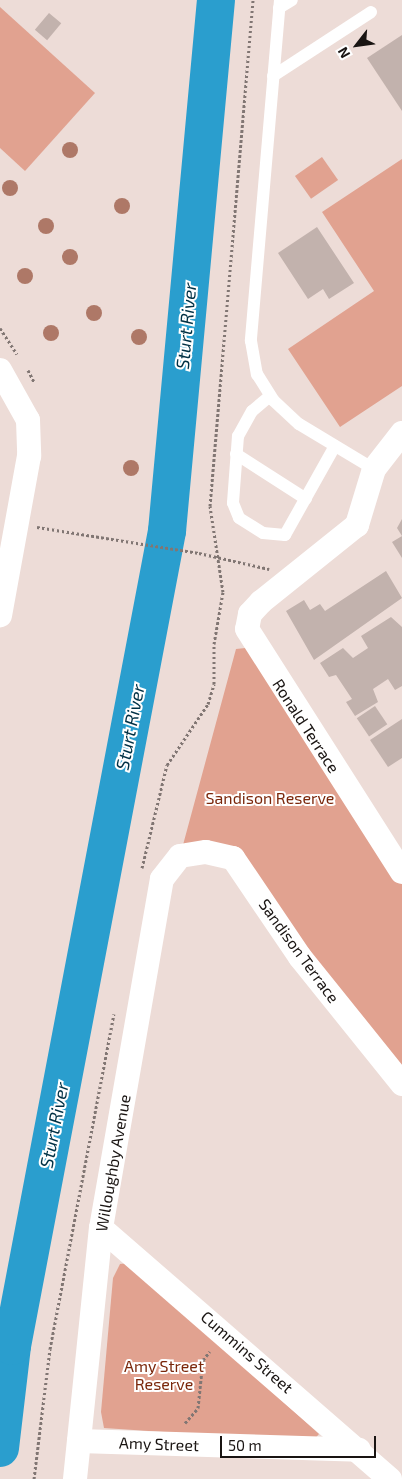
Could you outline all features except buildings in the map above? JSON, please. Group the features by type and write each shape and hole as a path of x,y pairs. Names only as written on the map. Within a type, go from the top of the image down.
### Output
{"street":[{"path":"0,370 28,420 29,456 3,582 0,615"},
{"path":"374,470 402,434"},
{"name":"Ronald Terrace","path":"374,470 357,526 262,602 250,614 247,629 255,647 402,872"},
{"name":"Sandison Terrace","path":"180,856 206,852 233,858 300,957 402,1084"},
{"name":"Willoughby Avenue","path":"75,1479 101,1228 162,879 180,856"},
{"name":"Cummins Street","path":"101,1228 359,1450 390,1479"},
{"name":"Amy Street","path":"79,1441 359,1450"}],"lane":[{"path":"292,0 279,4 251,341 257,374 270,396 299,424 374,470"},
{"path":"273,76 371,12"},
{"path":"270,396 242,427 236,454 235,513 263,533 285,536 335,446"},
{"path":"236,454 306,499"}],"path":[{"path":"140,879 167,764 212,694 223,592 210,506 253,0"},
{"path":"16,524 199,553 264,567 290,580"},
{"path":"34,1479 50,1349 116,1005"},
{"path":"184,1430 198,1408 204,1360 212,1348"}],"green space":[{"path":"0,7 95,93 25,171 0,148"},
{"path":"322,157 338,180 311,199 295,176"},
{"path":"402,159 402,386 340,427 288,349 374,291 322,212"},
{"name":"Sandison Reserve","path":"255,647 402,872 402,1084 233,858 180,856 236,649"},
{"name":"Amy Street Reserve","path":"129,1263 319,1434 312,1442 104,1428 101,1412 113,1278 120,1264"}],"waterway":[{"name":"Sturt River","path":"0,1448 12,1346 167,531 216,0"}]}
